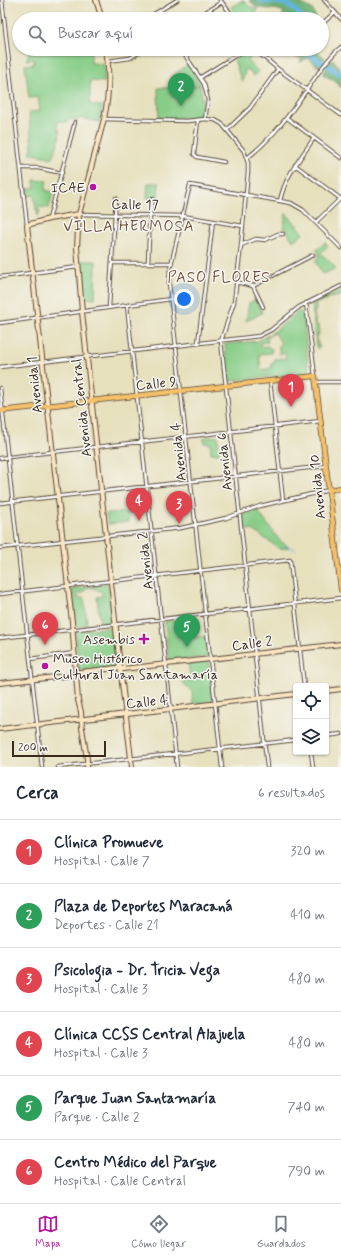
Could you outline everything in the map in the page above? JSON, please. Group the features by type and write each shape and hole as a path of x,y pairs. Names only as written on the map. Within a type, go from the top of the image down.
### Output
{"main road":[{"name":"Calle 9","path":"1,411 270,381 315,379"},
{"name":"Avenida 10","path":"315,379 341,590"},
{"path":"329,490 341,488"}],"street":[{"name":"Avenida 1","path":"2,0 73,630 77,686 87,765"},
{"path":"96,0 100,12"},
{"path":"157,12 177,0"},
{"path":"324,0 341,18"},
{"path":"204,12 221,1 230,12"},
{"path":"329,18 335,12"},
{"path":"104,119 205,119 219,121 241,147 247,158 266,142 286,118 328,60 341,47"},
{"name":"Avenida Central","path":"107,56 109,92 104,119 79,214 77,238 82,312 120,669 132,767"},
{"path":"108,61 130,58 133,56"},
{"path":"186,56 204,84 207,97 205,119"},
{"path":"200,77 234,56"},
{"path":"262,56 341,115"},
{"path":"227,130 250,108 278,69"},
{"path":"286,118 341,158"},
{"path":"198,120 194,152 195,156 224,162"},
{"path":"49,219 75,122"},
{"path":"280,201 285,182 314,138"},
{"name":"Avenida 6","path":"247,158 249,167 233,305 221,341 267,767"},
{"path":"295,165 341,198 316,222"},
{"path":"21,168 44,169 62,173"},
{"name":"Avenida 4","path":"222,767 169,280 190,185 246,195"},
{"path":"246,195 298,206 341,248"},
{"path":"109,307 116,198"},
{"path":"148,262 150,215 153,199"},
{"name":"Calle 17","path":"27,225 49,219 79,214 115,214 183,216 243,226"},
{"path":"198,343 213,221"},
{"path":"241,246 256,239 265,240 278,234 283,234"},
{"path":"236,282 253,286 313,255"},
{"path":"112,263 172,263"},
{"path":"0,277 79,267"},
{"path":"253,286 264,307"},
{"path":"0,367 256,337 265,334 306,303 341,286"},
{"path":"0,323 171,299"},
{"name":"Avenida 10","path":"306,303 315,379"},
{"name":"Avenida 2","path":"127,305 177,767"},
{"path":"315,379 341,382"},
{"path":"270,381 283,501"},
{"path":"0,388 1,411 8,457 42,767"},
{"path":"0,458 321,421"},
{"path":"0,504 326,466"},
{"path":"0,548 152,532 196,525 226,518 260,506 329,490"},
{"path":"0,594 290,560 304,683"},
{"path":"0,638 341,598"},
{"name":"Calle 2","path":"0,683 341,644"},
{"path":"30,659 75,653"},
{"path":"329,691 341,689"},
{"name":"Calle 4","path":"0,729 293,694"},
{"path":"329,736 341,734"},
{"path":"58,767 87,765 131,758 293,740"},
{"path":"311,755 313,767"}],"green space":[{"path":"243,0 250,7 257,8 256,12 234,12 231,7"},
{"path":"249,0 294,0 312,9 314,12 284,12 258,7"},
{"path":"28,56 91,56 91,63 104,64 105,82 90,81 90,105 102,106 99,122 80,118 79,120 67,119 67,122 58,121 57,129 60,130 59,139 53,158 30,153 32,148 29,112 40,111 38,97 29,98 25,65 34,64 34,59 26,60"},
{"path":"240,56 248,56 250,58 248,61 258,71 254,76 246,68 242,82 234,60"},
{"path":"290,56 323,56 325,58 318,67 308,58 300,62 301,58"},
{"path":"333,59 341,70 341,88 336,82 323,74"},
{"path":"189,64 201,85 176,86 171,76"},
{"path":"200,86 203,102 201,116 190,118 159,118 158,88"},
{"path":"34,180 47,181 45,190 53,192 49,208 39,207 38,210 40,211 38,216 34,195 27,196 26,189 35,188"},
{"path":"148,183 159,183 158,198 147,198"},
{"path":"286,213 303,234 293,241 288,230 283,229"},
{"path":"325,242 328,246 321,253 336,268 323,274 315,261 319,256 316,249 318,249"},
{"path":"79,261 96,261 95,298 83,299"},
{"path":"341,290 341,296 327,298 327,301 319,302 316,305 316,311 314,311 316,325 318,325 318,346 320,346 317,349 312,304"},
{"path":"258,299 262,313 246,321 249,303"},
{"path":"299,311 303,314 309,373 228,381 225,344 258,341 275,331","holes":["275,333 281,343 279,345 279,354 285,353 286,358 274,359 275,363 271,363 272,368 261,370 259,354 271,353 272,349 268,346 261,347 260,343 268,342 267,337"]},
{"path":"218,436 219,454 211,453 210,443 204,443 204,438"},
{"path":"257,510 280,541 289,547 280,549 253,530 244,530 242,515"},
{"path":"128,512 129,522 108,524 106,514"},
{"path":"108,584 112,623 102,624 100,621 97,597 102,596 102,591 88,587 83,593 77,594 78,598 84,598 87,622 86,625 76,627 72,589"},
{"path":"184,619 186,638 206,636 208,657 169,661 165,622"},
{"path":"113,627 118,667 79,671 75,631"},
{"path":"208,661 213,700 212,702 193,704 192,692 182,682 186,679 191,682 188,663"}],"waterway":[{"path":"260,0 280,2 288,5 297,12"},
{"path":"311,56 341,74"},
{"path":"285,545 296,550"}],"place":[{"name":"Plaza de Deportes Maracaná","path":"181,106"},
{"name":"ICAE","path":"93,187"},
{"name":"Clínica Promueve","path":"291,407"},
{"name":"Clínica CCSS Central Alajuela","path":"139,521"},
{"name":"Psicologia - Dr. Tricia Vega","path":"179,524"},
{"name":"Asembis","path":"144,639"},
{"name":"Centro Médico del Parque","path":"45,645"},
{"name":"Parque Juan Santamaría","path":"187,647"},
{"name":"Museo Histórico Cultural Juan Santamaría","path":"45,666"}],"district":[{"name":"VILLA HERMOSA","path":"129,226"},
{"name":"PASO FLORES","path":"219,277"}]}
